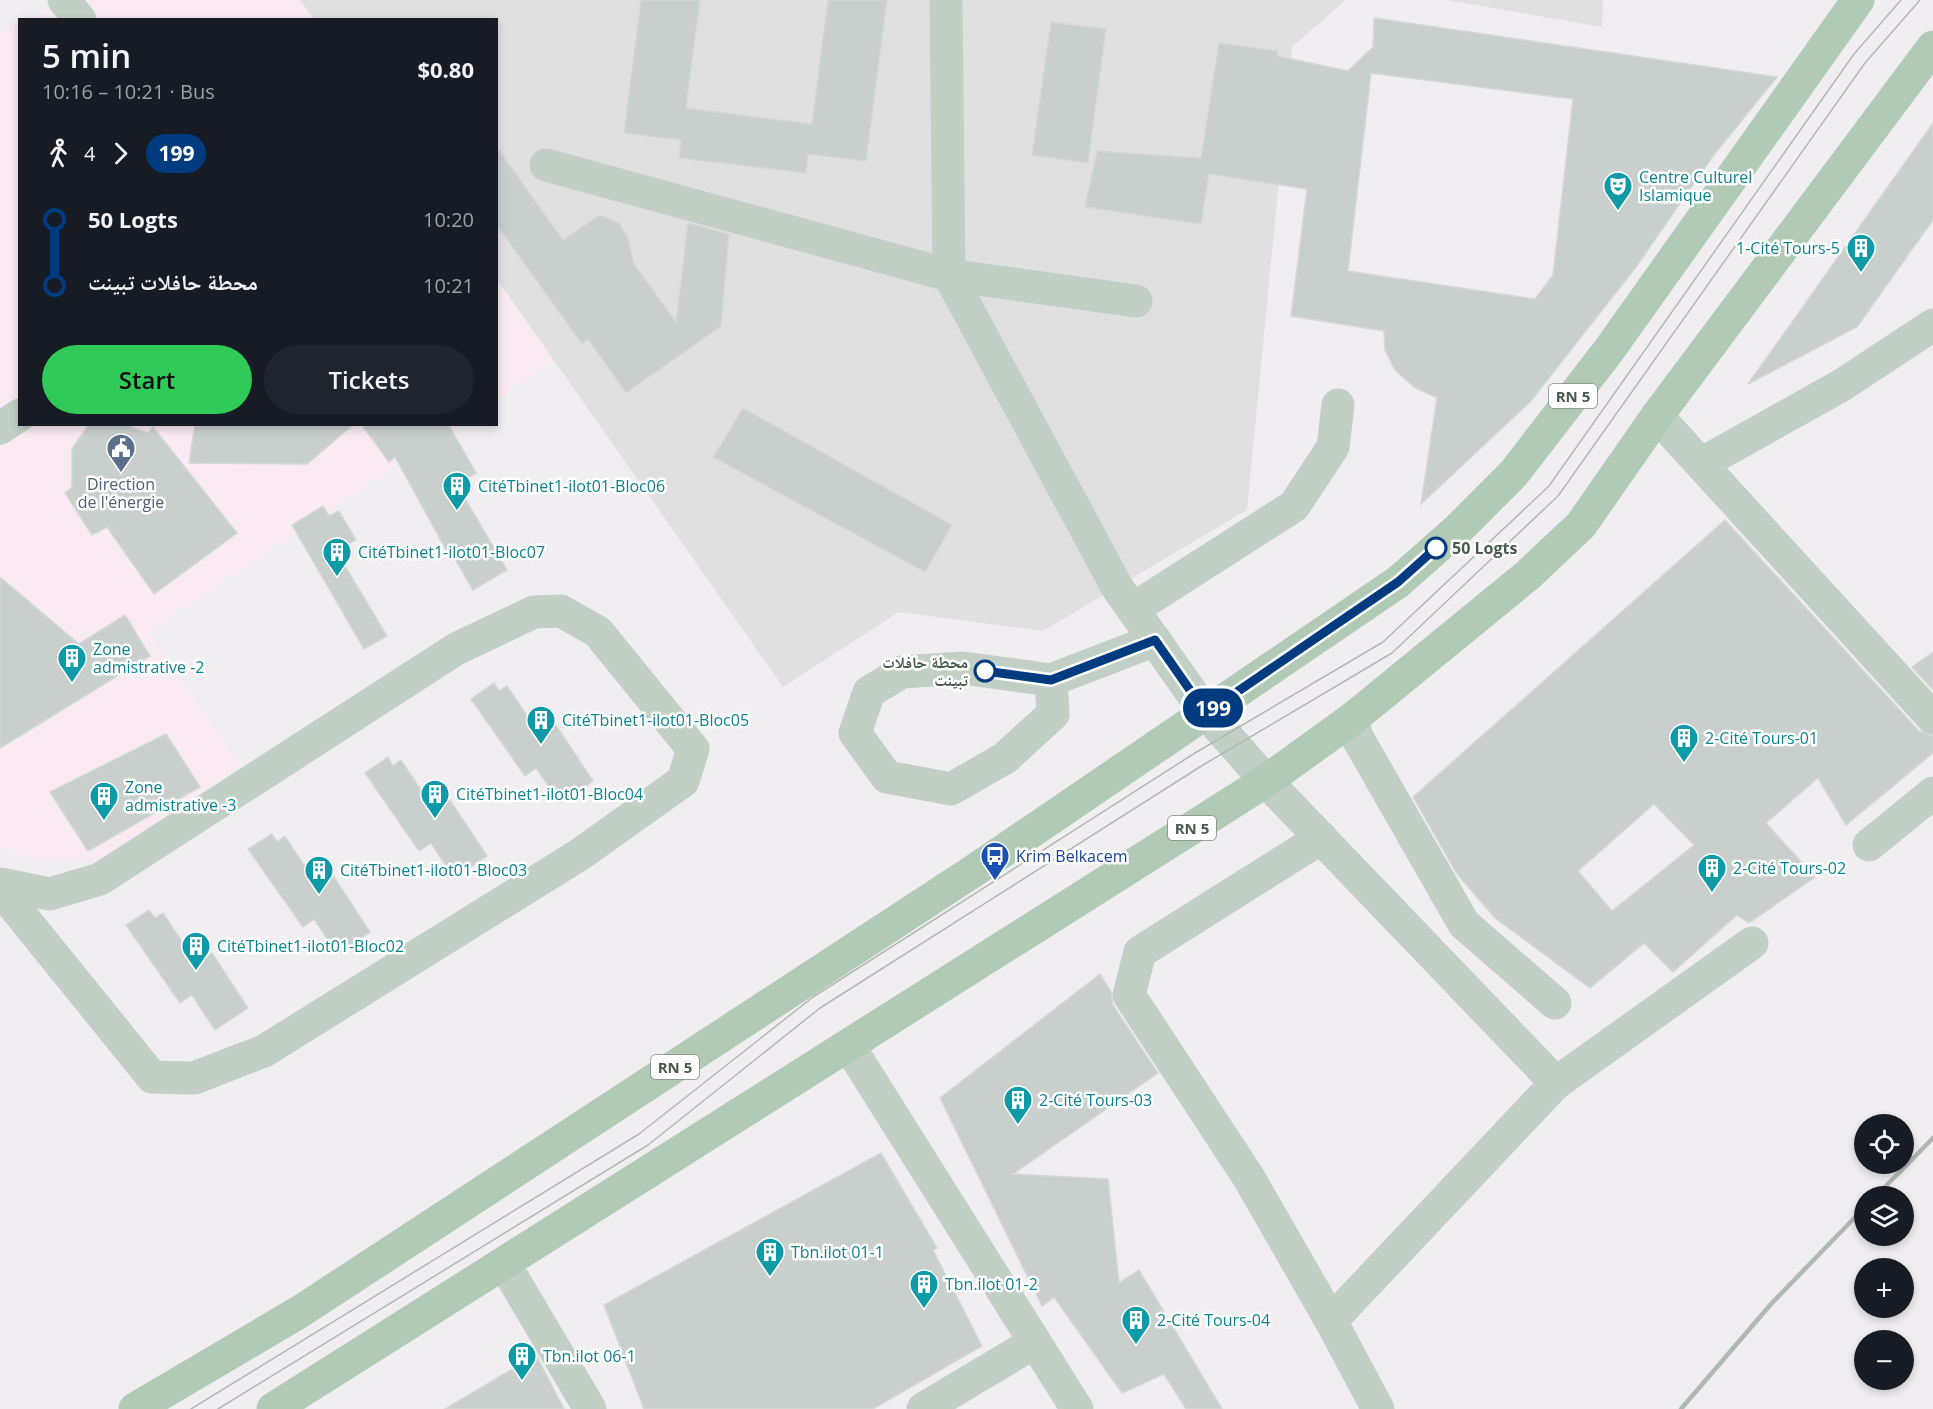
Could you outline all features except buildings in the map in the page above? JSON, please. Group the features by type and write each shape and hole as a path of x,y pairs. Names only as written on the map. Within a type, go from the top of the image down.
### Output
{"main road":[{"name":"RN 5","path":"135,1409 301,1311 966,876 1398,582 1458,529 1514,473 1609,350 1858,0"},
{"name":"RN 5","path":"273,1409 1266,781 1352,719 1528,574 1581,525 1657,416 1933,47"}],"street":[{"path":"63,0 78,18"},
{"path":"946,0 948,275 1117,587 1206,713 1266,781 1556,1083"},
{"path":"546,165 948,275 1136,301"},
{"path":"1701,464 1842,385 1933,325"},
{"path":"1133,609 1294,506 1334,447 1338,405"},
{"path":"0,428 18,416"},
{"path":"1657,416 1933,718"},
{"path":"0,884 50,894 100,879 456,648 534,612 561,611 598,632 693,749 683,781 579,855 264,1051 194,1078 152,1077 0,889"},
{"path":"1051,680 1053,714 1005,758 951,789 887,777 855,733 869,692 902,672 963,668 1051,680 1155,640"},
{"path":"1352,719 1357,737 1464,924 1555,1003"},
{"path":"1869,845 1933,793"},
{"path":"1321,838 1140,952 1129,995 1249,1178 1331,1321 1378,1409"},
{"path":"1331,1321 1556,1083 1752,943"},
{"path":"849,1046 1077,1409"},
{"path":"505,1264 590,1409"},
{"path":"923,1409 1035,1342"}],"shaded area":[{"path":"67,0 300,0 313,18 31,18"},
{"path":"300,0 1346,0 1292,47 1247,510 1043,631 899,612 783,687 498,280 498,18 313,18"},
{"path":"1447,0 1603,0 1602,27"},
{"path":"18,24 18,426 457,426 148,632 240,764 107,860 28,860 0,848 0,33"},
{"path":"498,282 554,361 498,398"}],"tram line":[{"path":"191,1409 639,1134 813,997 1195,753 1383,642 1549,486 1854,54 1901,0"},
{"path":"218,1409 648,1145 820,1008 1203,765 1392,653 1558,496 1865,63 1920,0"}],"railway":[{"path":"1886,1186 1933,1138"},
{"path":"1681,1409 1771,1304 1854,1218"}],"bus line":[{"name":"199","path":"985,671 1051,680 1155,640 1206,713 1398,582 1436,548"}],"place":[{"name":"Centre Culturel Islamique","path":"1618,212"},
{"name":"1-Cité Tours-5","path":"1861,274"},
{"name":"Direction de l'énergie","path":"121,474"},
{"name":"CitéTbinet1-ilot01-Bloc06","path":"457,512"},
{"name":"50 Logts","path":"1436,548"},
{"name":"CitéTbinet1-ilot01-Bloc07","path":"337,578"},
{"name":"محطة حافلات تبينت","path":"985,671"},
{"name":"Zone admistrative -2","path":"72,684"},
{"name":"CitéTbinet1-ilot01-Bloc05","path":"541,746"},
{"name":"2-Cité Tours-01","path":"1684,764"},
{"name":"CitéTbinet1-ilot01-Bloc04","path":"435,820"},
{"name":"Zone admistrative -3","path":"104,822"},
{"name":"Krim Belkacem","path":"995,882"},
{"name":"2-Cité Tours-02","path":"1712,894"},
{"name":"CitéTbinet1-ilot01-Bloc03","path":"319,896"},
{"name":"CitéTbinet1-ilot01-Bloc02","path":"196,972"},
{"name":"2-Cité Tours-03","path":"1018,1126"},
{"name":"Tbn.ilot 01-1","path":"770,1278"},
{"name":"Tbn.ilot 01-2","path":"924,1310"},
{"name":"2-Cité Tours-04","path":"1136,1346"},
{"name":"Tbn.ilot 06-1","path":"522,1382"}]}
